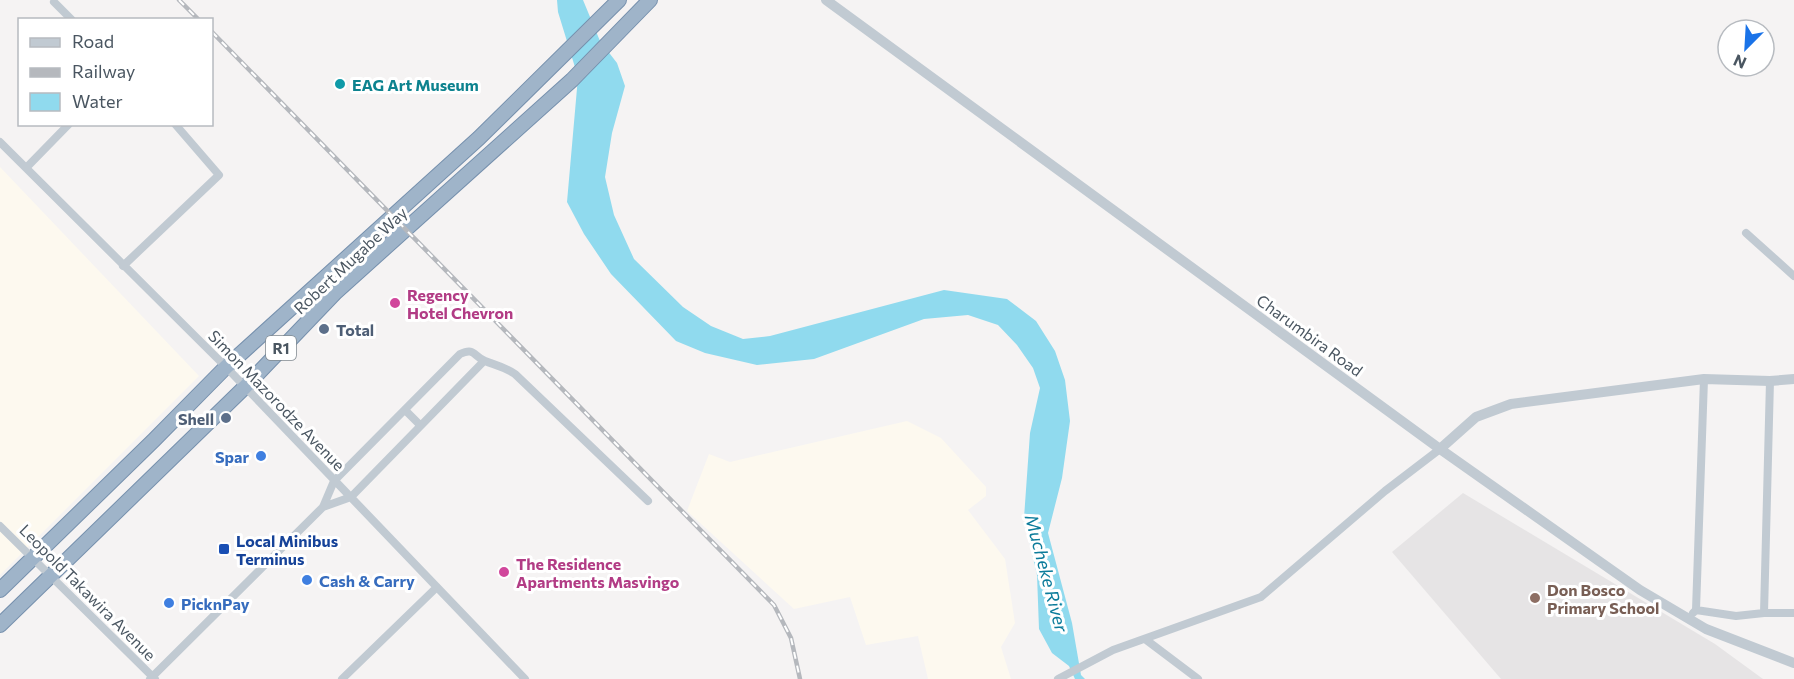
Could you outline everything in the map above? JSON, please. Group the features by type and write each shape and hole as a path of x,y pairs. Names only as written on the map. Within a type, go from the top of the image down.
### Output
{"highway":[{"name":"Robert Mugabe Way","path":"0,590 226,367 479,138 618,0"},
{"name":"Robert Mugabe Way","path":"0,625 245,387 336,292 572,80 650,0"}],"street":[{"name":"Charumbira Road","path":"826,0 1440,450 1640,590 1706,629 1794,663"},
{"path":"54,2 70,18"},
{"path":"26,168 67,126"},
{"path":"123,266 219,173 177,126"},
{"name":"Simon Mazorodze Avenue","path":"1,146 26,168 226,367 525,679"},
{"path":"1746,233 1794,276"},
{"path":"153,678 323,507 334,481 460,354 474,351 484,361 493,362 515,374 648,501"},
{"path":"323,507 351,497 484,361"},
{"path":"1696,610 1704,379"},
{"path":"1058,679 1085,664 1145,639 1261,597 1385,491 1440,450 1476,417 1511,404 1704,379 1770,381 1794,379"},
{"path":"1764,613 1770,381"},
{"path":"405,410 420,425"},
{"name":"Leopold Takawira Avenue","path":"0,526 153,678"},
{"path":"342,679 437,587"},
{"path":"1685,618 1696,610 1736,616 1794,613"},
{"path":"1145,639 1198,679"}],"shaded area":[{"path":"0,167 199,376 0,575"},
{"path":"907,421 941,438 986,487 986,496 968,510 1005,559 1015,623 1001,647 1011,679 928,679 918,636 866,645 850,597 794,609 687,511 709,454 730,462"},
{"name":"Don Bosco Primary School","path":"1463,493 1715,644 1763,679 1501,679 1392,552"}],"water":[{"name":"Mucheke River","path":"557,0 583,0 600,41 617,63 625,86 612,133 605,177 614,215 634,259 683,307 711,326 743,339 770,336 944,290 1007,299 1036,321 1055,351 1065,380 1070,421 1062,478 1048,533 1072,623 1081,675 1085,679 1075,679 1069,666 1052,653 1039,629 1037,575 1024,518 1030,433 1040,388 1033,368 1017,345 998,325 968,315 924,319 814,359 757,365 705,353 676,341 611,274 584,234 567,202 578,77 558,12"}],"railway":[{"path":"179,0 197,18"},
{"path":"213,33 774,605 791,638 800,679"}],"place":[{"name":"EAG Art Museum","path":"340,84"},
{"name":"Regency Hotel Chevron","path":"395,303"},
{"name":"Total","path":"324,329"},
{"name":"Shell","path":"226,418"},
{"name":"Spar","path":"261,456"},
{"name":"Local Minibus Terminus","path":"224,549"},
{"name":"The Residence Apartments Masvingo","path":"504,572"},
{"name":"Cash & Carry","path":"307,580"},
{"name":"Don Bosco Primary School","path":"1535,598"},
{"name":"PicknPay","path":"169,603"}]}
